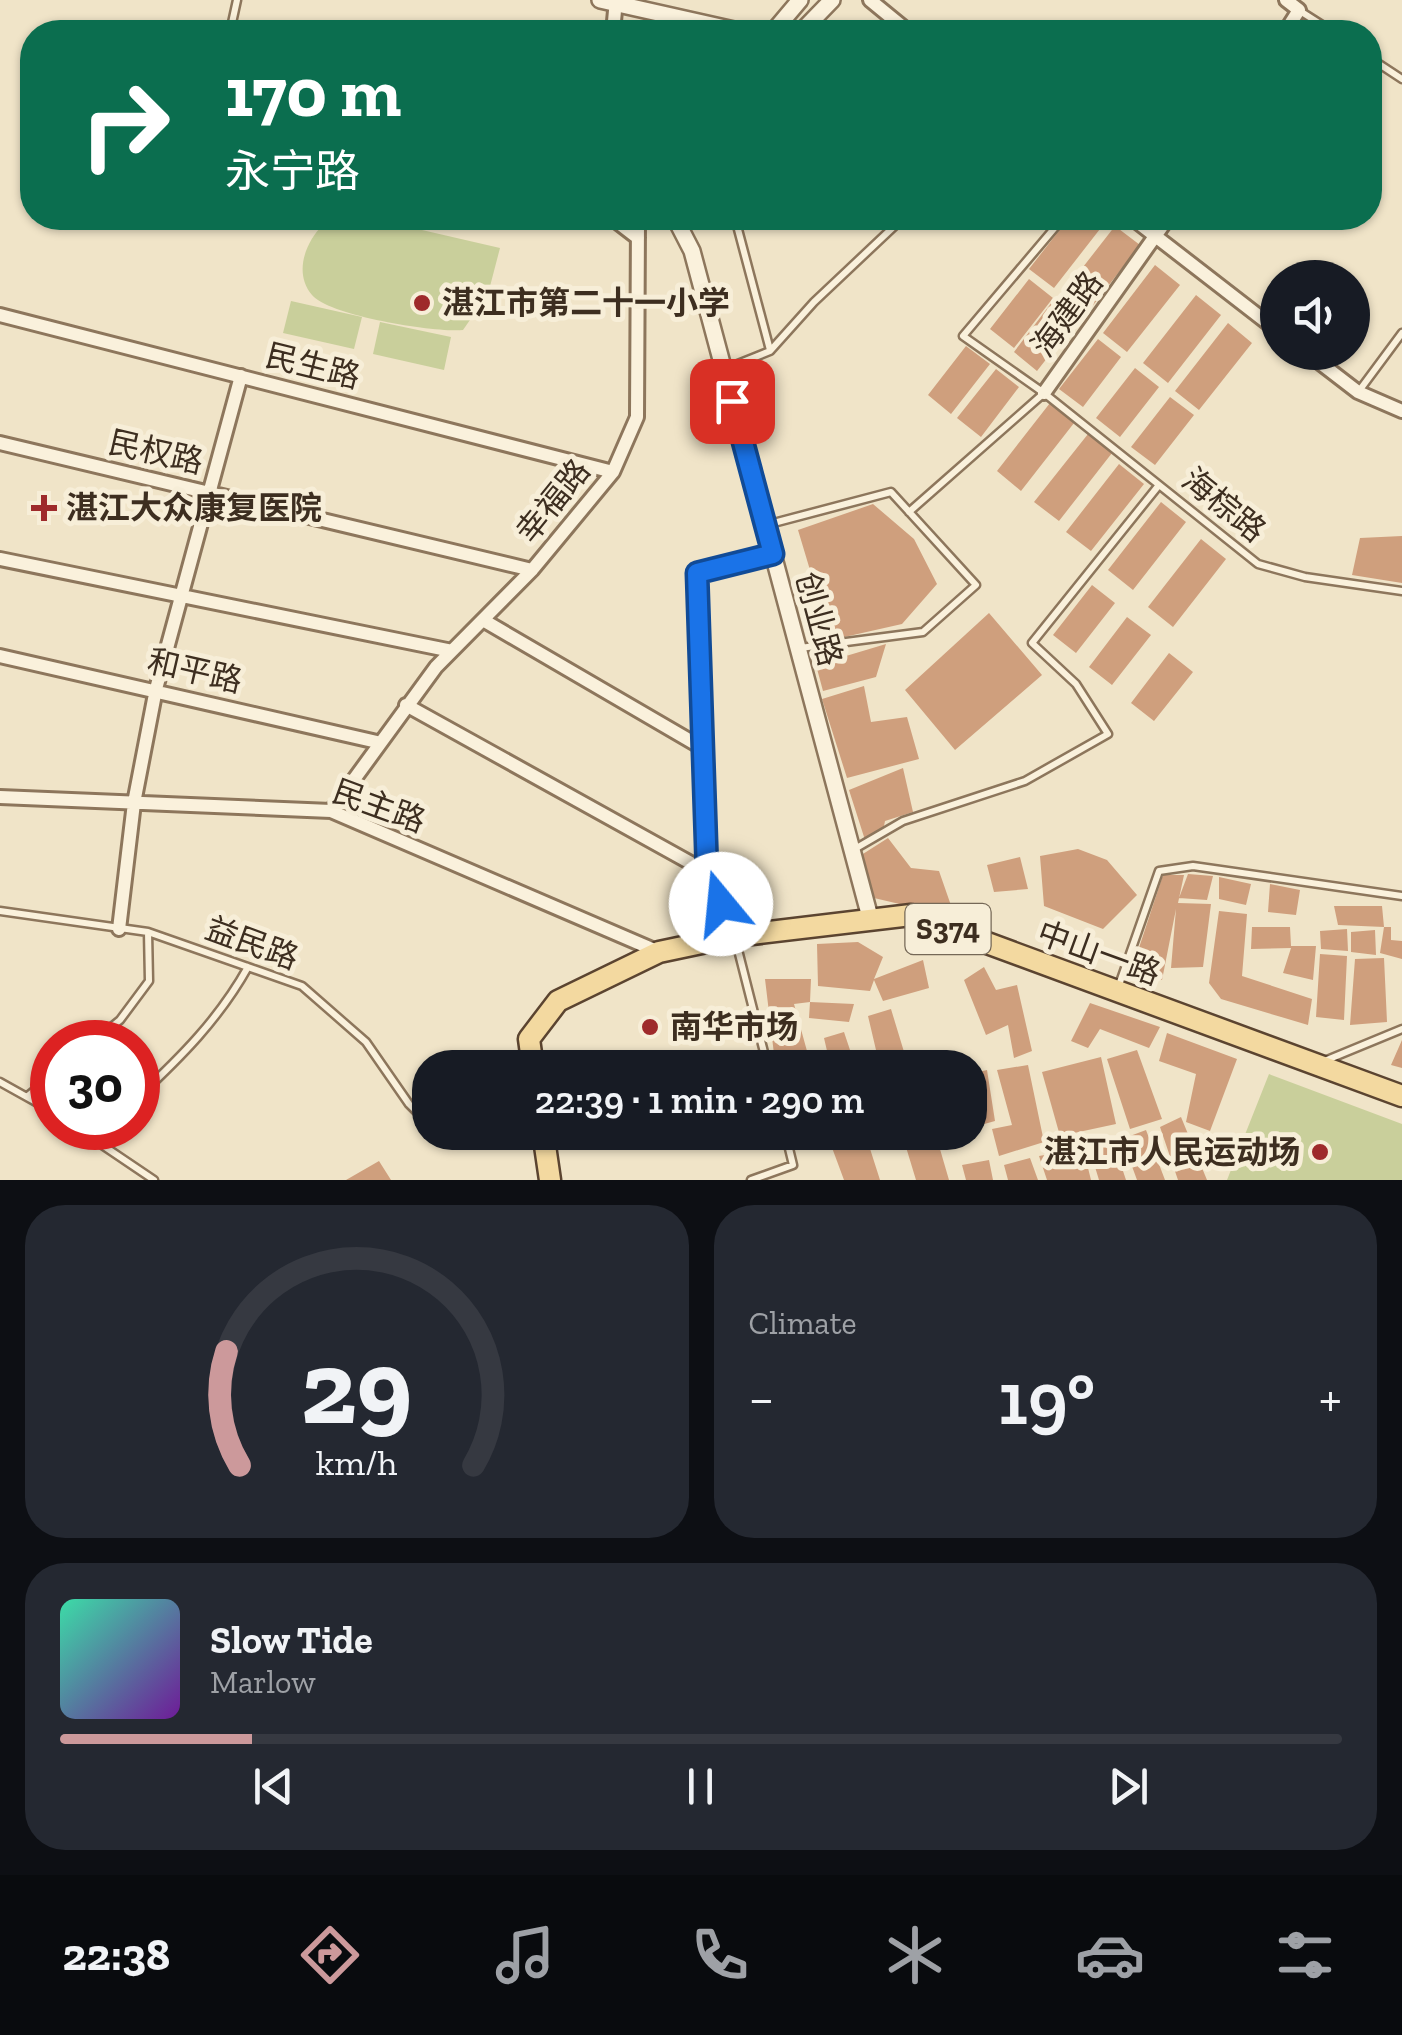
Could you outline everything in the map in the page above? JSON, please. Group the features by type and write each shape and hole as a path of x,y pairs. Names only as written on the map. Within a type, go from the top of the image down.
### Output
{"main road":[{"name":"中山一路","path":"531,1050 529,1038 558,1001 659,952 734,936 912,915 1402,1096"},
{"path":"546,1150 550,1180"}],"street":[{"path":"782,20 800,0"},
{"path":"813,20 832,0"},
{"path":"870,0 894,20"},
{"path":"1286,0 1299,10 1293,20"},
{"path":"611,1 692,20"},
{"name":"幸福路","path":"331,811 406,705 452,651 532,570 613,472 637,417 638,230"},
{"name":"创业路","path":"681,230 692,251 871,921"},
{"path":"1146,230 1260,317"},
{"name":"海建路","path":"1044,393 1160,230"},
{"name":"民生路","path":"0,315 613,472"},
{"path":"1329,370 1358,392 1402,411"},
{"path":"119,928 134,803 156,689 240,376"},
{"name":"民权路","path":"0,443 532,570"},
{"path":"734,936 707,872 706,750 697,573 773,554"},
{"path":"0,559 452,651"},
{"path":"483,620 706,750"},
{"name":"和平路","path":"0,656 378,742"},
{"path":"406,705 707,872"},
{"name":"民主路","path":"0,797 331,811 659,952"}],"lane":[{"path":"1299,10 1314,20"},
{"path":"739,230 770,351"},
{"path":"724,370 770,351 814,302 891,230"},
{"name":"海棕路","path":"1052,230 963,336 1044,393 1258,564 1304,577 1402,591"},
{"path":"1358,392 1402,333"},
{"path":"909,512 1044,393"},
{"path":"853,851 903,822 1025,782 1108,734 1076,684 1032,643 1158,485"},
{"path":"766,525 891,492 976,585 924,632 798,649"},
{"path":"1117,991 1159,871 1193,866 1402,896"},
{"name":"益民路","path":"0,911 148,932 302,986 366,1042 412,1107"},
{"path":"120,1020 149,981 148,932"},
{"path":"734,936 763,1050"},
{"path":"160,1077 191,1048 230,998 248,966"},
{"path":"1316,1064 1402,1028"},
{"path":"0,1082 29,1096"},
{"path":"110,1150 154,1180"},
{"path":"751,1180 793,1165 789,1150"}],"green space":[{"path":"319,230 422,230 500,248 488,294 463,330 450,330 360,316 322,303 312,295 303,277 304,258"},
{"path":"291,301 362,317 354,349 283,333"},
{"path":"380,322 451,337 444,370 373,354"},
{"name":"湛江市人民运动场","path":"1269,1074 1402,1124 1402,1180 1227,1180"}],"building":[{"path":"1060,230 1099,230 1054,288 1029,269"},
{"path":"1112,230 1120,230 1140,245 1087,313 1062,294"},
{"path":"1155,265 1180,285 1127,352 1103,333"},
{"path":"1029,279 1053,298 1014,348 990,329"},
{"path":"1196,295 1221,315 1168,383 1143,363"},
{"path":"1052,302 1076,321 1037,371 1014,352"},
{"path":"1228,323 1252,343 1199,410 1175,391"},
{"path":"1098,339 1121,357 1083,407 1059,389"},
{"path":"966,346 990,364 951,414 928,395"},
{"path":"1135,368 1159,387 1120,437 1096,418"},
{"path":"996,369 1019,387 981,437 957,418"},
{"path":"1170,397 1194,415 1155,465 1131,447"},
{"path":"1050,403 1074,423 1021,491 997,471"},
{"path":"1088,434 1112,453 1059,521 1034,502"},
{"path":"1119,464 1144,484 1091,551 1066,532"},
{"path":"1161,502 1186,522 1133,590 1108,570"},
{"path":"873,504 914,539 937,584 902,624 831,640 798,530"},
{"path":"1402,536 1402,583 1352,575 1360,538"},
{"path":"1201,539 1226,559 1173,627 1148,607"},
{"path":"1092,585 1115,603 1076,653 1053,635"},
{"path":"989,613 1042,675 955,750 905,690"},
{"path":"1127,617 1151,635 1112,685 1089,667"},
{"path":"886,644 876,677 823,691 816,665"},
{"path":"1169,653 1193,672 1154,721 1131,703"},
{"path":"864,686 871,722 907,717 919,759 847,778 822,699"},
{"path":"903,768 913,812 885,821 883,831 865,840 849,790"},
{"path":"888,838 911,868 939,871 955,917 874,898 855,859"},
{"path":"1078,849 1107,860 1137,895 1103,929 1044,906 1040,856"},
{"path":"1020,857 1028,889 994,892 987,865"},
{"path":"1188,874 1213,876 1207,900 1179,898"},
{"path":"1163,875 1184,875 1178,903 1211,904 1203,967 1171,968 1176,909 1162,980 1131,972"},
{"path":"1219,877 1251,884 1246,905 1219,899"},
{"path":"1270,884 1300,890 1296,915 1268,912"},
{"path":"1334,906 1382,906 1384,927 1338,925"},
{"path":"1219,911 1247,914 1242,976 1312,999 1308,1025 1221,999 1209,983"},
{"path":"1252,927 1290,927 1291,946 1316,946 1313,980 1283,973 1291,948 1251,949"},
{"path":"1384,927 1391,927 1391,940 1402,941 1402,959 1380,953"},
{"path":"1347,929 1348,951 1321,949 1320,931"},
{"path":"1375,930 1376,955 1351,952 1351,932"},
{"path":"858,942 883,957 874,979 923,960 929,988 883,1001 874,980 870,991 818,986 817,944"},
{"path":"1320,954 1347,956 1344,1020 1316,1017"},
{"path":"1384,958 1387,1022 1350,1025 1355,959"},
{"path":"984,967 996,990 1017,985 1032,1051 1014,1058 1008,1025 986,1035 964,980"},
{"path":"765,979 811,979 810,1002 794,1004 807,1050 774,1050"},
{"path":"810,1002 854,1004 849,1022 809,1018"},
{"path":"1090,1003 1160,1027 1149,1048 1100,1029 1088,1048 1071,1041"},
{"path":"891,1009 903,1050 876,1050 868,1016"},
{"path":"844,1032 850,1050 827,1050 824,1038"},
{"path":"1167,1033 1237,1059 1210,1131 1186,1122 1196,1074 1159,1061"},
{"path":"1402,1040 1402,1068 1391,1065"},
{"path":"1137,1050 1162,1119 1130,1129 1107,1059"},
{"path":"1101,1057 1116,1124 1060,1136 1042,1072"},
{"path":"1028,1065 1044,1142 999,1156 992,1129 1012,1125 997,1070"},
{"path":"987,1070 995,1121 987,1123"},
{"path":"1181,1117 1207,1180 1178,1180 1160,1127"},
{"path":"1146,1130 1165,1180 1137,1180 1122,1139"},
{"path":"1112,1138 1126,1180 1099,1180 1088,1144"},
{"path":"1083,1148 1091,1180 1047,1180 1039,1156"},
{"path":"833,1150 870,1150 880,1180 844,1180"},
{"path":"907,1150 940,1150 949,1180 916,1180"},
{"path":"1030,1158 1038,1180 1008,1180 1004,1165"},
{"path":"989,1160 993,1180 966,1180 962,1165"},
{"path":"379,1161 391,1180 346,1180"}],"place":[{"name":"湛江市第二十一小学","path":"422,303"},
{"name":"湛江大众康复医院","path":"44,508"},
{"name":"南华市场","path":"650,1027"},
{"name":"湛江市人民运动场","path":"1320,1152"}],"route":[{"path":"721,904 707,872 706,750 697,573 773,554 732,401"}]}
